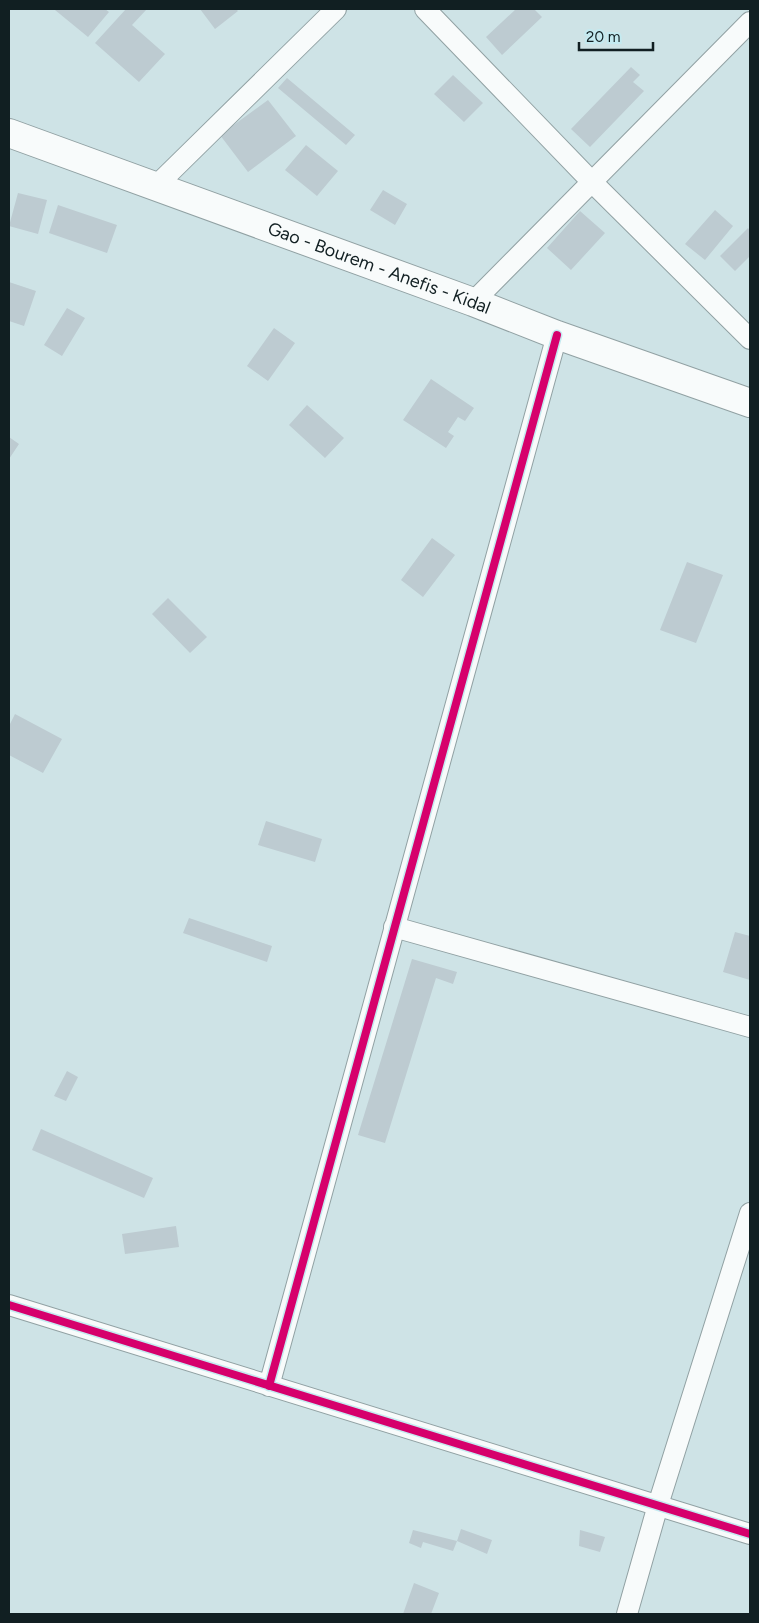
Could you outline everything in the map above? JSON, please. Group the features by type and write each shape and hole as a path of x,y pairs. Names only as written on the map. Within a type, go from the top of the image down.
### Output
{"main road":[{"name":"Gao - Bourem - Anefis - Kidal","path":"9,133 473,302 557,335 750,403"}],"street":[{"path":"156,186 336,9"},
{"path":"425,9 592,182 750,339"},
{"path":"473,302 750,22"},
{"path":"269,1386 557,335"},
{"path":"394,927 750,1027"},
{"path":"627,1614 658,1506 741,1272 750,1213"},
{"path":"9,1306 750,1534"}],"building":[{"path":"56,9 105,9 109,12 88,37"},
{"path":"126,9 147,9 132,25 165,54 139,82 95,43"},
{"path":"200,9 236,9 238,11 215,29"},
{"path":"516,9 534,9 542,17 502,55 486,37"},
{"path":"631,67 640,75 633,82 644,91 590,147 571,129"},
{"path":"453,75 483,103 464,122 434,94"},
{"path":"287,78 355,135 346,145 278,88"},
{"path":"268,100 296,136 248,172 220,135"},
{"path":"306,145 338,171 317,196 285,170"},
{"path":"383,190 407,204 395,225 370,210"},
{"path":"18,193 47,200 38,234 9,226"},
{"path":"58,205 117,225 107,253 49,233"},
{"path":"715,210 733,226 705,260 685,244"},
{"path":"580,211 605,233 571,270 547,248"},
{"path":"748,228 750,231 750,256 735,271 720,256"},
{"path":"9,282 36,291 24,326 9,321"},
{"path":"67,308 85,318 62,356 44,345"},
{"path":"274,328 295,343 268,381 247,366"},
{"path":"431,379 474,408 465,421 458,417 448,432 454,436 446,448 403,420"},
{"path":"307,405 344,438 325,458 289,425"},
{"path":"9,437 19,444 9,459"},
{"path":"432,538 455,555 423,597 401,580"},
{"path":"687,562 723,575 696,643 660,630"},
{"path":"168,598 207,637 190,653 152,614"},
{"path":"15,714 62,739 43,773 9,755 9,726"},
{"path":"266,821 322,839 315,862 258,845"},
{"path":"189,918 272,946 267,962 183,933"},
{"path":"735,932 750,936 750,980 723,972"},
{"path":"412,959 457,972 453,984 436,978 385,1143 358,1135"},
{"path":"67,1071 78,1077 66,1101 54,1096"},
{"path":"41,1129 153,1178 144,1198 32,1150"},
{"path":"176,1226 179,1247 125,1254 122,1234"},
{"path":"461,1529 492,1540 487,1554 457,1541"},
{"path":"413,1530 457,1541 453,1551 423,1542 421,1548 409,1543"},
{"path":"580,1530 605,1537 600,1552 579,1546"},
{"path":"414,1583 439,1593 431,1614 403,1614"}],"cycle path":[{"path":"269,1386 557,335"},
{"path":"9,1305 750,1534"}]}
